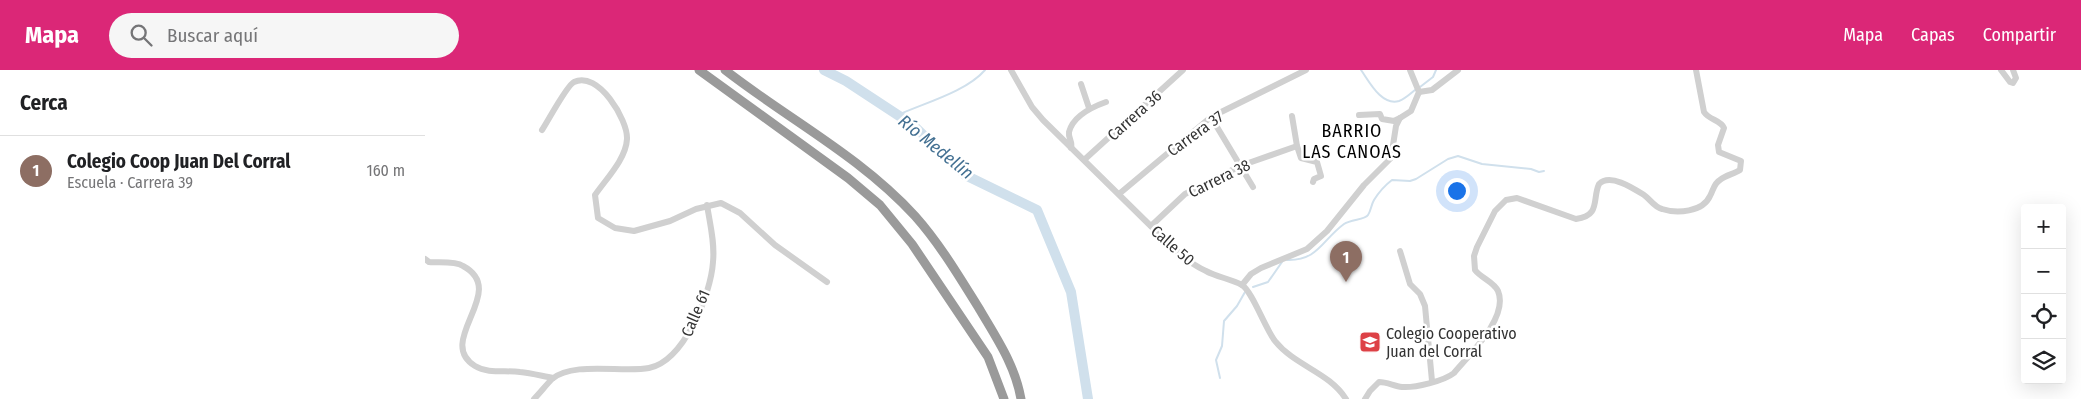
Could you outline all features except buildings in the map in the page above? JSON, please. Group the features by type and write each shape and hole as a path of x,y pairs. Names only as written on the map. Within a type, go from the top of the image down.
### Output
{"highway":[{"path":"699,70 848,178 880,205 898,225 923,259 983,350 995,373 1004,399"},
{"path":"725,70 845,154 895,196 915,217 951,264 1002,346 1011,364 1021,399"}],"street":[{"name":"Calle 50","path":"1011,70 1037,114 1186,260 1205,271 1242,285"},
{"name":"Carrera 36","path":"1084,160 1183,70"},
{"name":"Carrera 37","path":"1119,194 1211,117 1306,70"},
{"path":"1359,115 1380,114 1382,119 1394,120 1411,110 1419,92 1410,70"},
{"path":"1419,92 1432,90 1458,70"},
{"path":"1365,399 1379,382 1387,382 1404,387 1447,379 1495,323 1501,307 1499,292 1475,270 1474,256 1495,211 1506,200 1517,198 1576,219 1583,218 1594,208 1599,184 1608,179 1615,180 1645,196 1658,208 1669,211 1687,211 1698,208 1708,200 1719,180 1740,170 1741,162 1719,152 1718,144 1724,128 1723,125 1707,116 1704,112 1696,70"},
{"path":"2001,70 2011,82 2016,78 2013,70"},
{"path":"542,130 570,85 580,80 595,84 605,93 620,114 627,139 623,156 595,195 598,218 615,228 634,231 670,221 707,205 721,203 740,213 775,245 827,282"},
{"path":"1081,84 1089,108"},
{"path":"1071,148 1069,132 1073,125 1089,108 1106,102"},
{"path":"1292,116 1301,158 1317,162 1321,176 1314,179 1313,182"},
{"path":"1211,117 1253,187"},
{"path":"1346,399 1337,387 1293,358 1275,341 1263,322 1248,290 1242,285 1251,274 1261,268 1307,249 1327,231 1364,185 1391,158 1396,126 1400,118"},
{"name":"Carrera 38","path":"1151,226 1185,194 1240,166 1297,146"},
{"name":"Calle 61","path":"553,378 587,368 629,370 651,368 666,360 678,349 691,330 712,270 712,235 707,205"},
{"path":"1400,251 1410,284 1420,294 1425,306 1432,381"},
{"path":"425,260 462,265 473,273 480,291 461,344 464,356 473,365 483,370 520,372 553,378"},
{"path":"534,399 553,378"}],"waterway":[{"name":"Río Medellín","path":"824,70 846,81 913,125 965,175 1037,210 1071,292 1088,399"},
{"path":"898,115 956,91 977,78 985,70"},
{"path":"1361,70 1376,92 1387,100 1399,101 1415,90"},
{"path":"1420,87 1433,77 1436,70"},
{"name":"BARRIO LAS CANOAS","path":"1287,260 1306,257 1319,248 1344,224 1366,217 1378,194 1392,180 1410,181 1416,179 1448,159 1458,156 1482,164 1531,169 1539,172 1544,171"},
{"name":"BARRIO LAS CANOAS","path":"1253,287 1268,282 1282,262"},
{"name":"BARRIO LAS CANOAS","path":"1220,378 1216,360 1222,346 1224,321 1237,306 1245,292"}],"place":[{"name":"Colegio Coop Juan Del Corral","path":"1346,282"},
{"name":"Colegio Cooperativo Juan del Corral","path":"1370,342"}],"district":[{"name":"BARRIO LAS CANOAS","path":"1352,141"}]}
